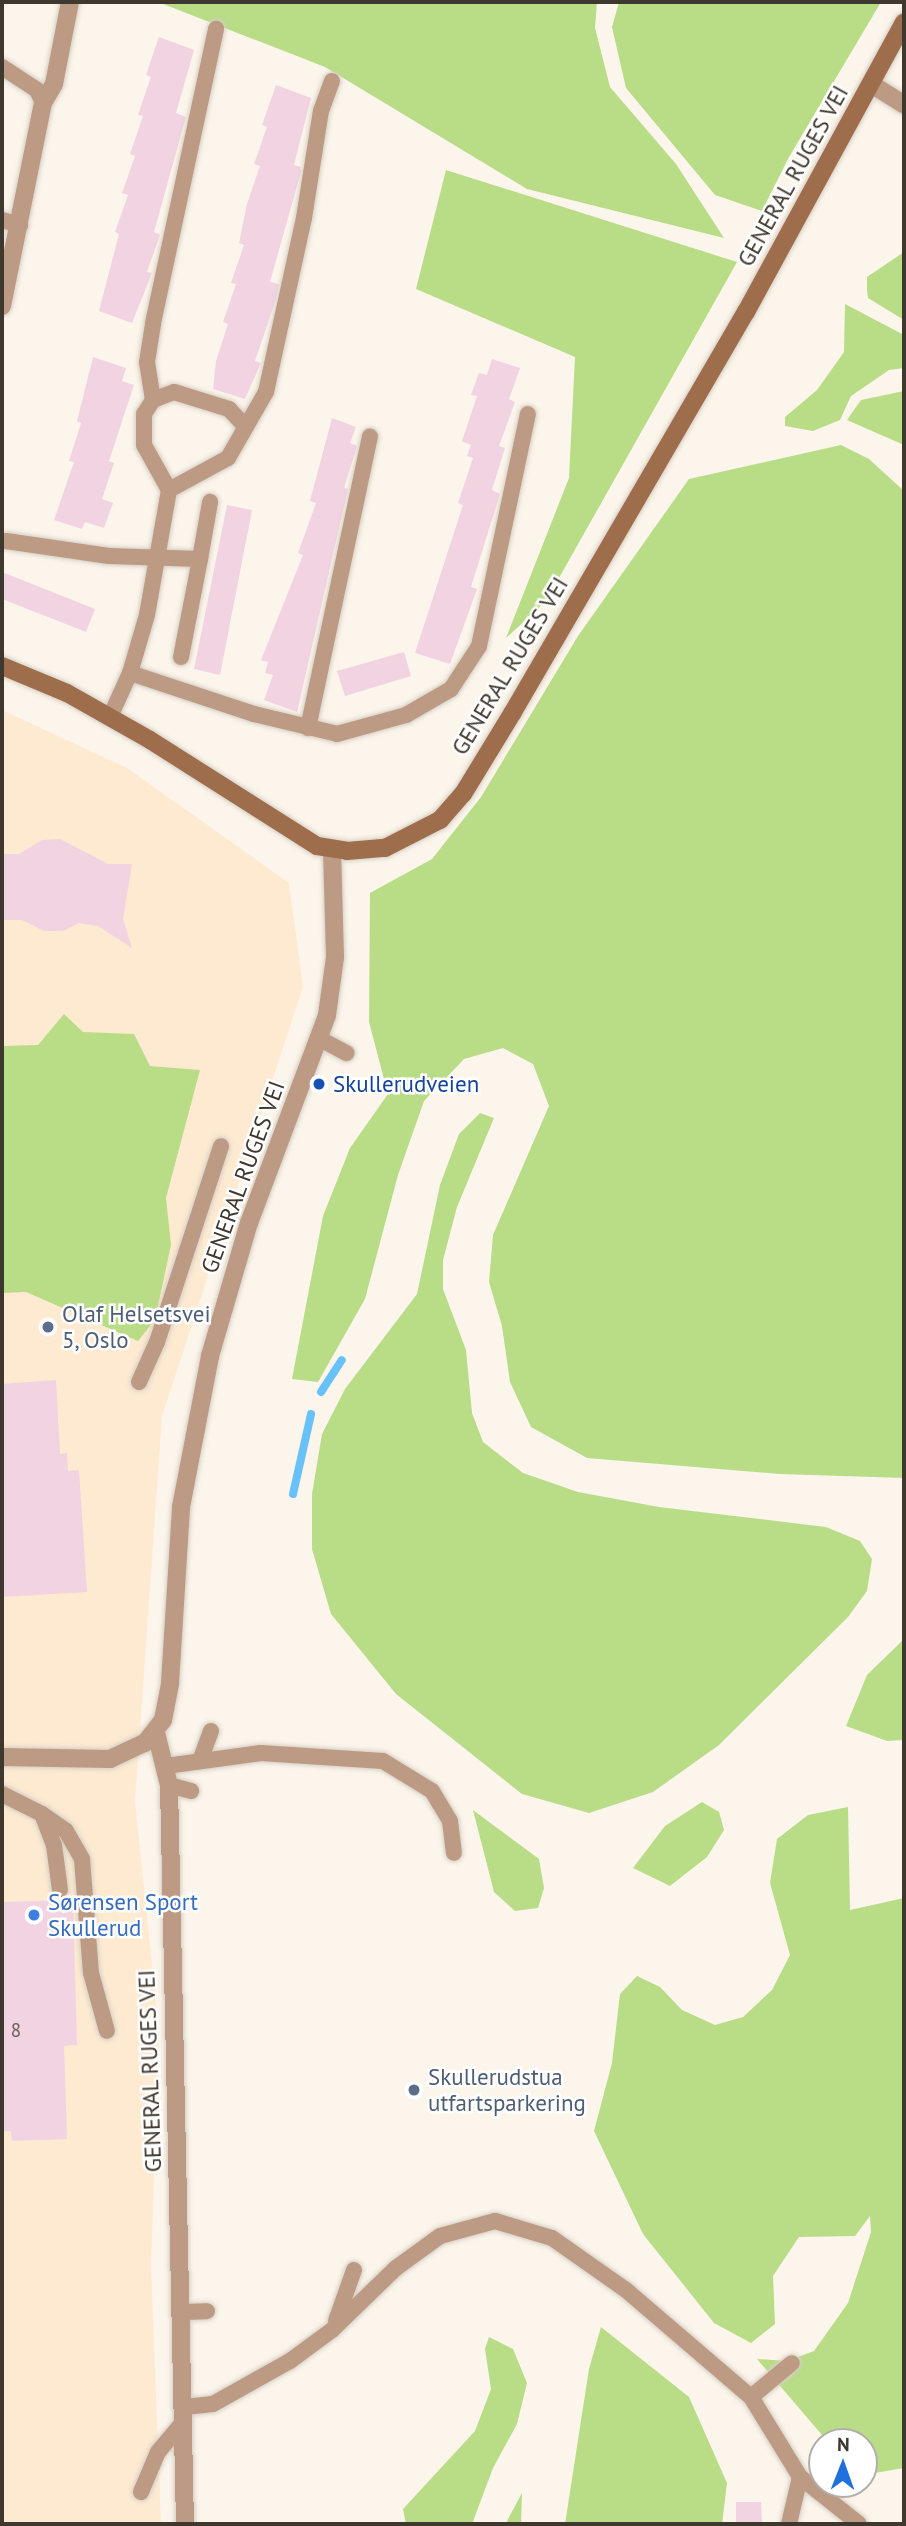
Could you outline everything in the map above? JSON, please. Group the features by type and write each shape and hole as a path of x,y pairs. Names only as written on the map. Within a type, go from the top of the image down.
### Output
{"main road":[{"name":"GENERAL RUGES VEI","path":"332,850 366,851 409,839 440,820 463,794 746,312 904,22"},
{"path":"2,666 110,717 303,840 332,850"}],"street":[{"path":"2,306 11,222 43,103 54,84 70,2"},
{"name":"GENERAL RUGES VEI","path":"871,85 904,104"},
{"name":"GENERAL RUGES VEI","path":"185,2524 183,2312 169,1785 156,1733 168,1703 181,1507 210,1356 249,1223 320,1038 335,957 332,850"},
{"path":"2,1757 110,1759 145,1743 156,1733"}],"lane":[{"path":"153,400 147,362 153,323 216,29"},
{"path":"2,67 37,90 43,103"},
{"path":"169,490 228,458 266,392 276,353 321,111 332,81"},
{"path":"110,717 130,673 159,556 169,490 144,445 144,414 153,400 174,392 229,408 245,426"},
{"path":"130,673 308,728 337,734 362,730 406,715 451,689 464,675 479,646 528,414"},
{"path":"308,728 370,437"},
{"path":"181,657 210,502"},
{"path":"6,541 81,553 200,559"},
{"path":"320,1038 346,1053"},
{"path":"139,1382 158,1342 221,1146"},
{"path":"201,1760 211,1731"},
{"path":"166,1766 201,1760 292,1753 383,1762 432,1791 450,1821 454,1853"},
{"path":"169,1785 191,1791"},
{"path":"2,1794 42,1814 66,1831 82,1858 90,1972 107,2031"},
{"path":"42,1814 54,1845 60,1890"},
{"path":"141,2492 158,2452 185,2414 235,2394 332,2330 426,2245 460,2228 495,2221 552,2238 602,2272 751,2397 800,2477 859,2524"},
{"path":"332,2330 354,2270"},
{"path":"183,2312 207,2311"},
{"path":"751,2397 792,2363"},
{"path":"789,2524 800,2477"}],"shaded area":[{"path":"2,710 127,768 289,883 303,987 162,1416 135,1801 159,2032 151,2265 161,2524 2,2524"}],"green space":[{"path":"158,2 597,2 595,28 610,87 676,164 724,238 527,189 325,67"},
{"path":"619,2 881,2 789,157 762,211 715,195 626,88 612,27"},
{"path":"446,170 737,262 546,601 506,638 569,478 575,357 416,289"},
{"path":"904,252 904,320 868,298 867,277"},
{"path":"845,304 904,335 904,368 889,370 851,396 840,420 813,431 785,426 785,417 817,390 844,352"},
{"path":"904,391 904,445 847,420 861,400"},
{"path":"841,445 869,459 904,491 904,1478 780,1474 587,1458 531,1427 510,1382 502,1326 489,1282 493,1235 549,1106 533,1064 503,1048 464,1059 424,1101 398,1175 365,1299 318,1382 292,1379 323,1216 350,1148 388,1094 369,1022 370,893 432,859 481,797 578,636 689,479"},
{"path":"64,1014 83,1032 134,1034 150,1066 200,1070 166,1198 171,1245 155,1320 138,1341 26,1292 2,1293 2,1046 38,1045"},
{"path":"480,1113 494,1118 457,1207 443,1260 443,1289 466,1350 472,1413 483,1442 523,1473 578,1492 659,1507 826,1527 860,1541 872,1559 867,1591 848,1617 719,1745 653,1792 589,1813 522,1794 396,1694 331,1614 312,1549 312,1494 322,1434 345,1389 417,1294 440,1185 459,1134"},
{"path":"904,1639 904,1740 887,1741 846,1726 867,1675"},
{"path":"702,1802 719,1812 724,1830 707,1857 670,1886 633,1868 665,1826"},
{"path":"848,1807 850,1910 904,1898 904,2468 878,2472 878,2428 816,2428 757,2359 787,2361 814,2351 848,2303 871,2232 870,2216 855,2236 799,2237 773,2276 775,2324 751,2343 714,2323 643,2234 594,2131 612,2063 620,1994 637,1976 660,1987 682,2010 715,2025 743,2017 772,1990 790,1955 770,1883 777,1839 808,1815"},
{"path":"473,1810 539,1859 544,1888 538,1908 515,1911 494,1892"},
{"path":"601,2327 689,2397 727,2483 722,2524 565,2524 589,2369"},
{"path":"489,2337 513,2349 527,2383 517,2424 493,2468 472,2524 406,2524 403,2509 475,2431 491,2389 485,2349"},
{"path":"522,2493 521,2524 506,2524 508,2519"}],"building":[{"path":"159,37 194,50 176,113 186,117 154,232 160,235 147,272 152,273 132,323 99,311 119,234 115,232 128,195 122,193 135,156 130,154 143,116 138,115 151,77 146,75"},
{"path":"276,85 311,98 294,165 301,167 301,172 270,282 279,284 276,299 255,361 261,363 245,399 213,389 216,361 228,324 223,322 236,284 231,283 244,245 239,243 247,204 260,166 254,164 267,127 262,125"},
{"path":"93,357 126,368 122,381 134,385 109,461 114,463 102,499 113,503 104,528 85,522 82,529 54,520 74,462 69,461 81,423 77,421"},
{"path":"492,359 520,368 509,399 515,402 499,446 505,448 492,490 500,494 471,587 477,589 450,664 415,653 463,505 458,503 473,458 467,456 471,445 462,441 477,396 471,395 479,373 487,375"},
{"path":"332,418 356,427 350,443 357,446 344,488 348,489 297,712 264,700 273,675 265,673 268,662 261,660 303,555 298,553 316,503 310,501"},
{"path":"227,505 252,510 220,675 194,669"},
{"path":"2,572 95,609 86,632 2,599"},
{"path":"404,652 411,676 345,696 337,671"},
{"path":"60,839 108,864 132,864 123,919 132,948 98,926 79,923 63,931 44,931 22,920 2,920 2,854 19,854 42,840"},
{"path":"56,1380 60,1454 67,1453 68,1471 79,1470 87,1592 2,1597 2,1384"},
{"path":"73,1900 77,2045 64,2046 67,2139 12,2141 11,2131 2,2131 2,1902"},
{"path":"736,2502 761,2502 762,2524 736,2524"}],"waterway":[{"path":"321,1392 342,1360"},
{"path":"293,1494 311,1414"}],"place":[{"name":"Skullerudveien","path":"319,1084"},
{"name":"Olaf Helsetsvei 5, Oslo","path":"48,1327"},
{"name":"Sørensen Sport Skullerud","path":"34,1915"},
{"name":"Skullerudstua utfartsparkering","path":"414,2090"}]}
